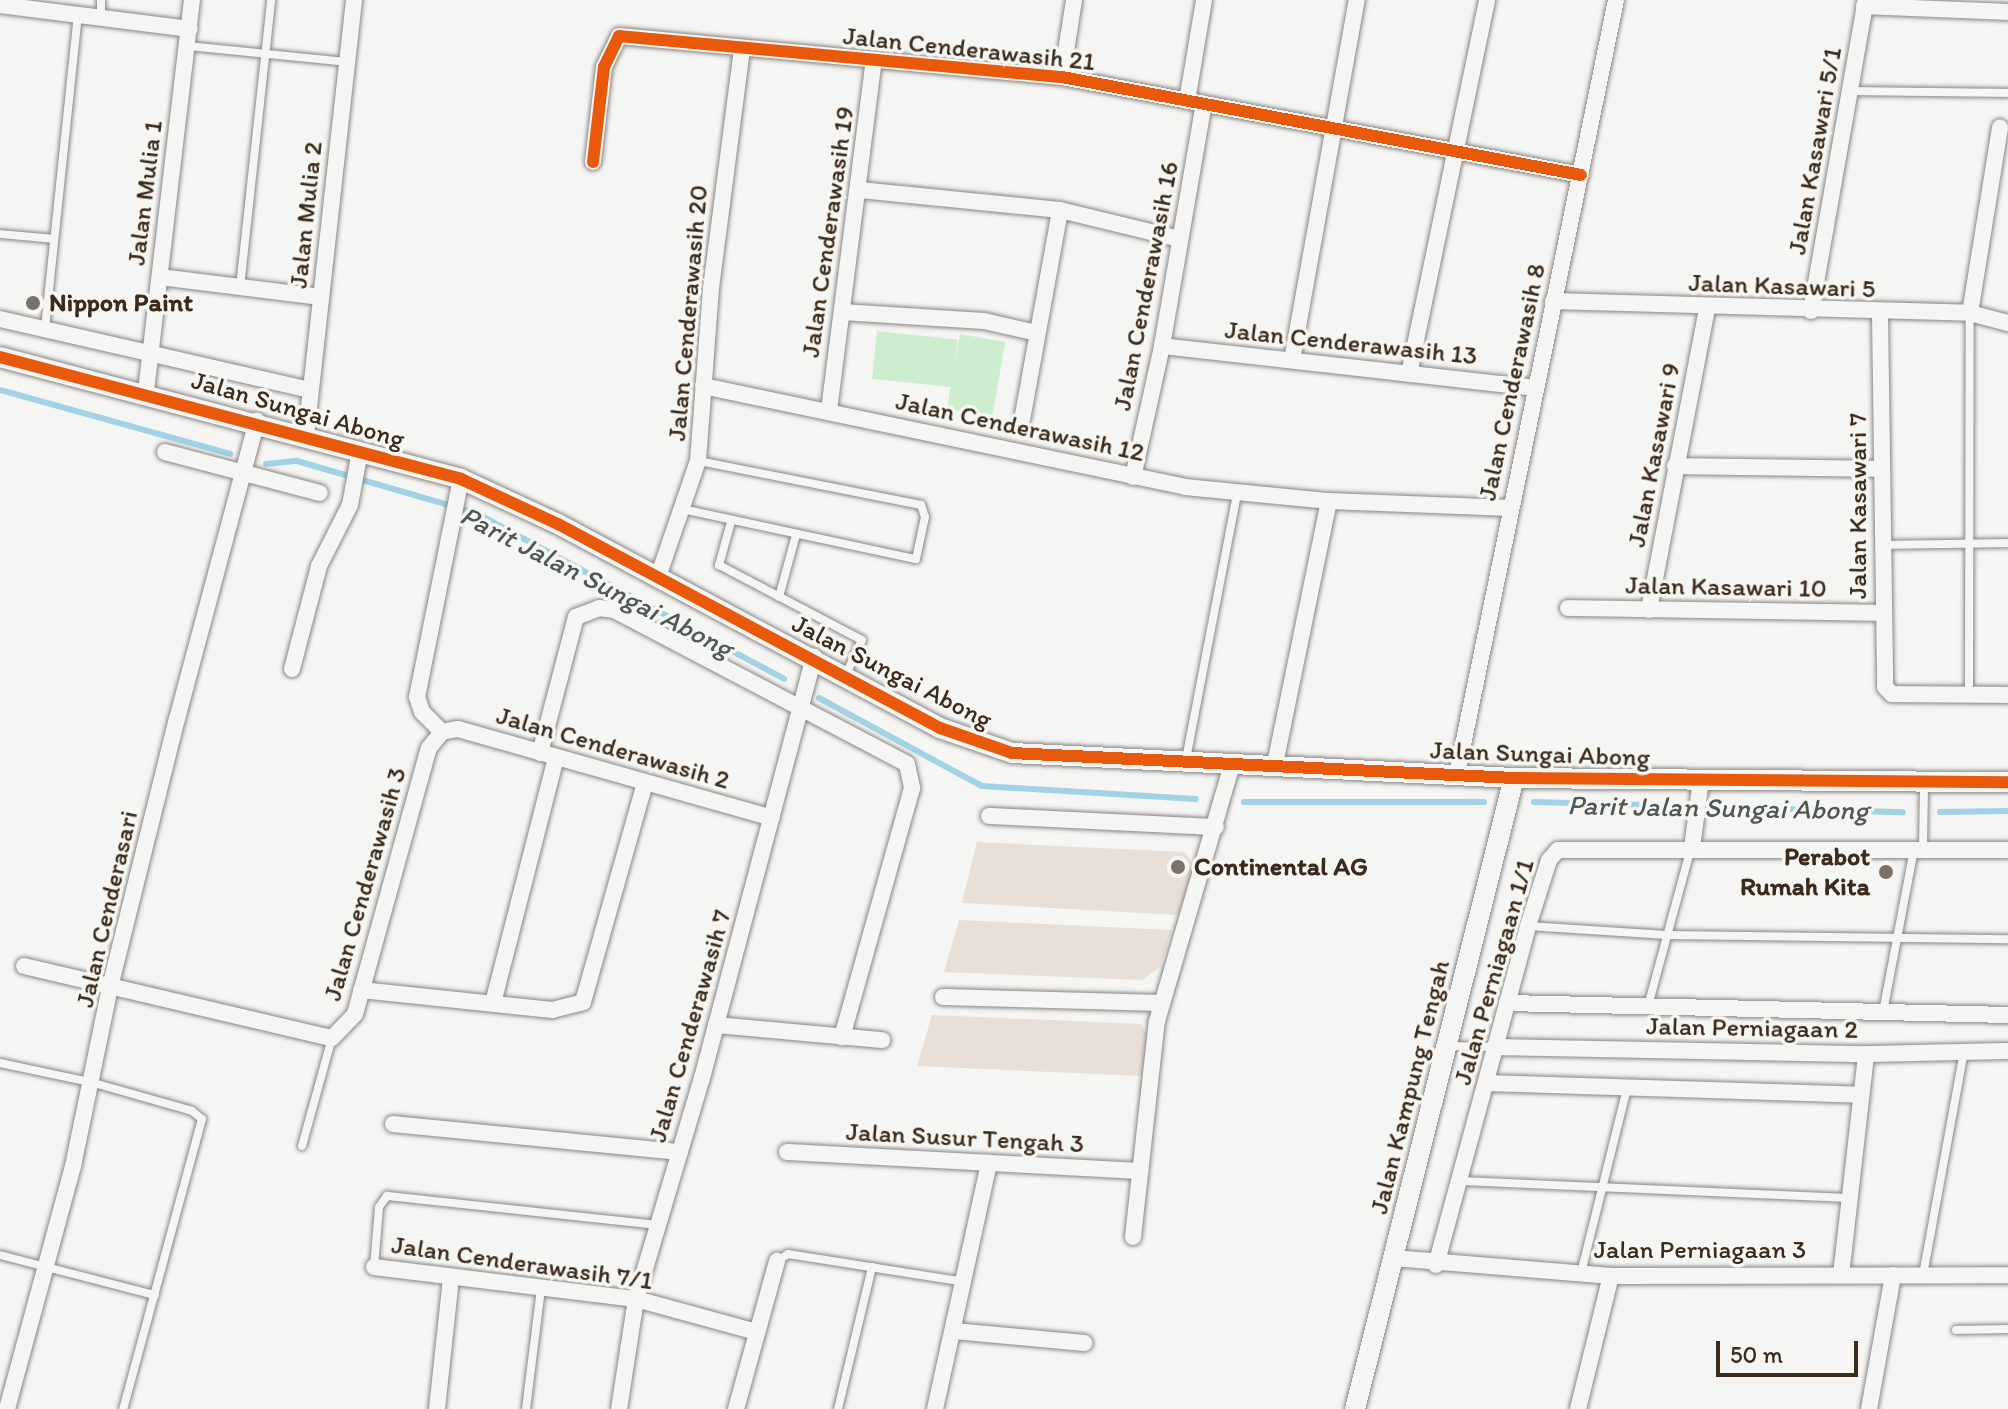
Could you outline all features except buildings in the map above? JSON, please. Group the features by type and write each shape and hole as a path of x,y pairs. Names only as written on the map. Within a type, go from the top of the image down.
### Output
{"street":[{"name":"Jalan Mulia 1","path":"146,391 192,0"},
{"name":"Jalan Mulia 2","path":"306,435 354,0"},
{"path":"1062,77 1074,0"},
{"name":"Jalan Cenderawasih 16","path":"1133,477 1162,346 1180,239 1204,0"},
{"path":"1292,360 1357,0"},
{"path":"1409,374 1487,0"},
{"name":"Jalan Cenderawasih 8","path":"1457,774 1581,175 1612,1"},
{"path":"1865,3 1951,5 2008,12"},
{"name":"Jalan Kasawari 5/1","path":"1811,311 1865,3"},
{"path":"0,5 101,19 188,37"},
{"name":"Jalan Cenderawasih 21","path":"593,162 604,67 619,36 1062,77 1581,175"},
{"name":"Jalan Cenderawasih 20","path":"658,577 698,461 703,386 742,48"},
{"name":"Jalan Cenderawasih 19","path":"829,410 860,190 874,60"},
{"path":"1970,313 2000,127"},
{"path":"860,190 1060,210 1180,239"},
{"path":"1022,420 1060,210"},
{"path":"160,277 321,297"},
{"name":"Jalan Kasawari 5","path":"1553,301 1880,314 1970,313 2008,323"},
{"name":"Jalan Kasawari 9","path":"1649,610 1707,309"},
{"path":"842,312 984,321 1037,333"},
{"name":"Jalan Kasawari 7","path":"1880,314 1885,687 1892,694 1969,696"},
{"path":"0,319 310,390"},
{"name":"Jalan Cenderawasih 13","path":"1162,346 1535,388"},
{"name":"Jalan Sungai Abong","path":"0,357 146,391 461,479 814,657 977,744 1012,753 1514,778 2008,782"},
{"name":"Jalan Cenderawasih 12","path":"703,386 829,410 1133,477 1237,493 1329,501 1511,508"},
{"name":"Jalan Cenderasari","path":"7,1409 94,1083 110,987 257,421"},
{"path":"292,669 319,566 355,485 360,451"},
{"path":"165,452 320,493"},
{"path":"1675,466 1882,469"},
{"path":"442,732 422,712 417,697 461,479"},
{"path":"1275,764 1329,501"},
{"path":"493,1003 576,617 599,608 614,610 898,757 912,774 842,1037"},
{"name":"Jalan Kasawari 10","path":"1568,608 1883,613"},
{"name":"Jalan Cenderawasih 7","path":"619,1409 636,1299 716,1025 814,657"},
{"path":"1969,696 2008,695"},
{"name":"Jalan Cenderawasih 2","path":"442,732 458,729 772,818"},
{"name":"Jalan Cenderawasih 3","path":"328,1039 355,1014 429,748 442,732"},
{"path":"1133,1237 1162,1003 1232,764"},
{"name":"Jalan Kampung Tengah","path":"1355,1409 1514,778"},
{"path":"1692,848 1701,780"},
{"path":"361,990 552,1010 583,1002 645,783"},
{"path":"989,816 1216,827"},
{"name":"Jalan Perniagaan 1/1","path":"1436,1265 1528,926 1549,860 1558,850 2008,850"},
{"path":"24,966 328,1039"},
{"path":"943,997 1162,1003"},
{"path":"1507,1003 2008,1015"},
{"path":"716,1025 882,1040"},
{"name":"Jalan Perniagaan 2","path":"1494,1047 1866,1054 2008,1051"},
{"path":"1841,1275 1866,1054"},
{"path":"1486,1083 1861,1095"},
{"path":"393,1124 680,1152"},
{"name":"Jalan Susur Tengah 3","path":"787,1152 1140,1171"},
{"path":"935,1409 966,1282 989,1163"},
{"name":"Jalan Perniagaan 3","path":"1393,1258 1436,1265 1611,1276 2008,1275"},
{"path":"736,1409 777,1261"},
{"name":"Jalan Cenderawasih 7/1","path":"374,1267 636,1299 757,1332"},
{"path":"1869,1409 1893,1275"},
{"path":"1578,1409 1611,1276"},
{"path":"437,1409 451,1277"},
{"path":"954,1331 1084,1343"}],"lane":[{"path":"101,0 101,19"},
{"path":"240,287 271,0"},
{"path":"45,328 78,16"},
{"path":"188,37 265,54 347,62"},
{"path":"1851,91 2008,93"},
{"path":"0,234 54,239"},
{"path":"1969,696 1970,313"},
{"path":"682,509 731,522 916,559 924,511 921,505 698,461"},
{"path":"1185,764 1237,493"},
{"path":"731,522 719,565 862,640 846,674"},
{"path":"779,597 796,535"},
{"path":"1882,545 2008,543"},
{"path":"1883,1012 1896,938 1918,849 1924,782"},
{"path":"1648,1006 1692,848"},
{"path":"1528,926 1667,935 2008,939"},
{"path":"302,1146 328,1039"},
{"path":"1448,1046 1494,1047"},
{"path":"1923,1275 1964,1052"},
{"path":"0,1063 94,1083 192,1111 202,1119 123,1409"},
{"path":"1580,1273 1627,1088"},
{"path":"1459,1181 1850,1198"},
{"path":"374,1267 379,1207 387,1196 658,1225"},
{"path":"777,1261 788,1254 966,1282"},
{"path":"0,1255 155,1295"},
{"path":"838,1409 872,1267"},
{"path":"526,1409 541,1287"},
{"path":"1956,1330 2008,1329"}],"green space":[{"path":"877,331 958,339 953,387 872,379"},
{"path":"960,334 1005,342 992,417 947,409"}],"waterway":[{"name":"Parit Jalan Sungai Abong","path":"0,390 230,454"},
{"name":"Parit Jalan Sungai Abong","path":"266,464 297,461 476,513 784,679"},
{"name":"Parit Jalan Sungai Abong","path":"819,698 982,786 1196,799"},
{"name":"Parit Jalan Sungai Abong","path":"1244,802 1484,802"},
{"name":"Parit Jalan Sungai Abong","path":"1534,802 1903,812"},
{"name":"Parit Jalan Sungai Abong","path":"1940,812 2008,811"}],"cycle path":[{"path":"593,162 604,67 619,36 1062,77 1581,175"},
{"path":"0,357 461,479 558,524 940,728 1012,753 1514,778 2008,782"}],"place":[{"name":"Nippon Paint","path":"33,303"},
{"name":"Continental AG","path":"1178,867"},
{"name":"Perabot Rumah Kita","path":"1886,872"}]}
